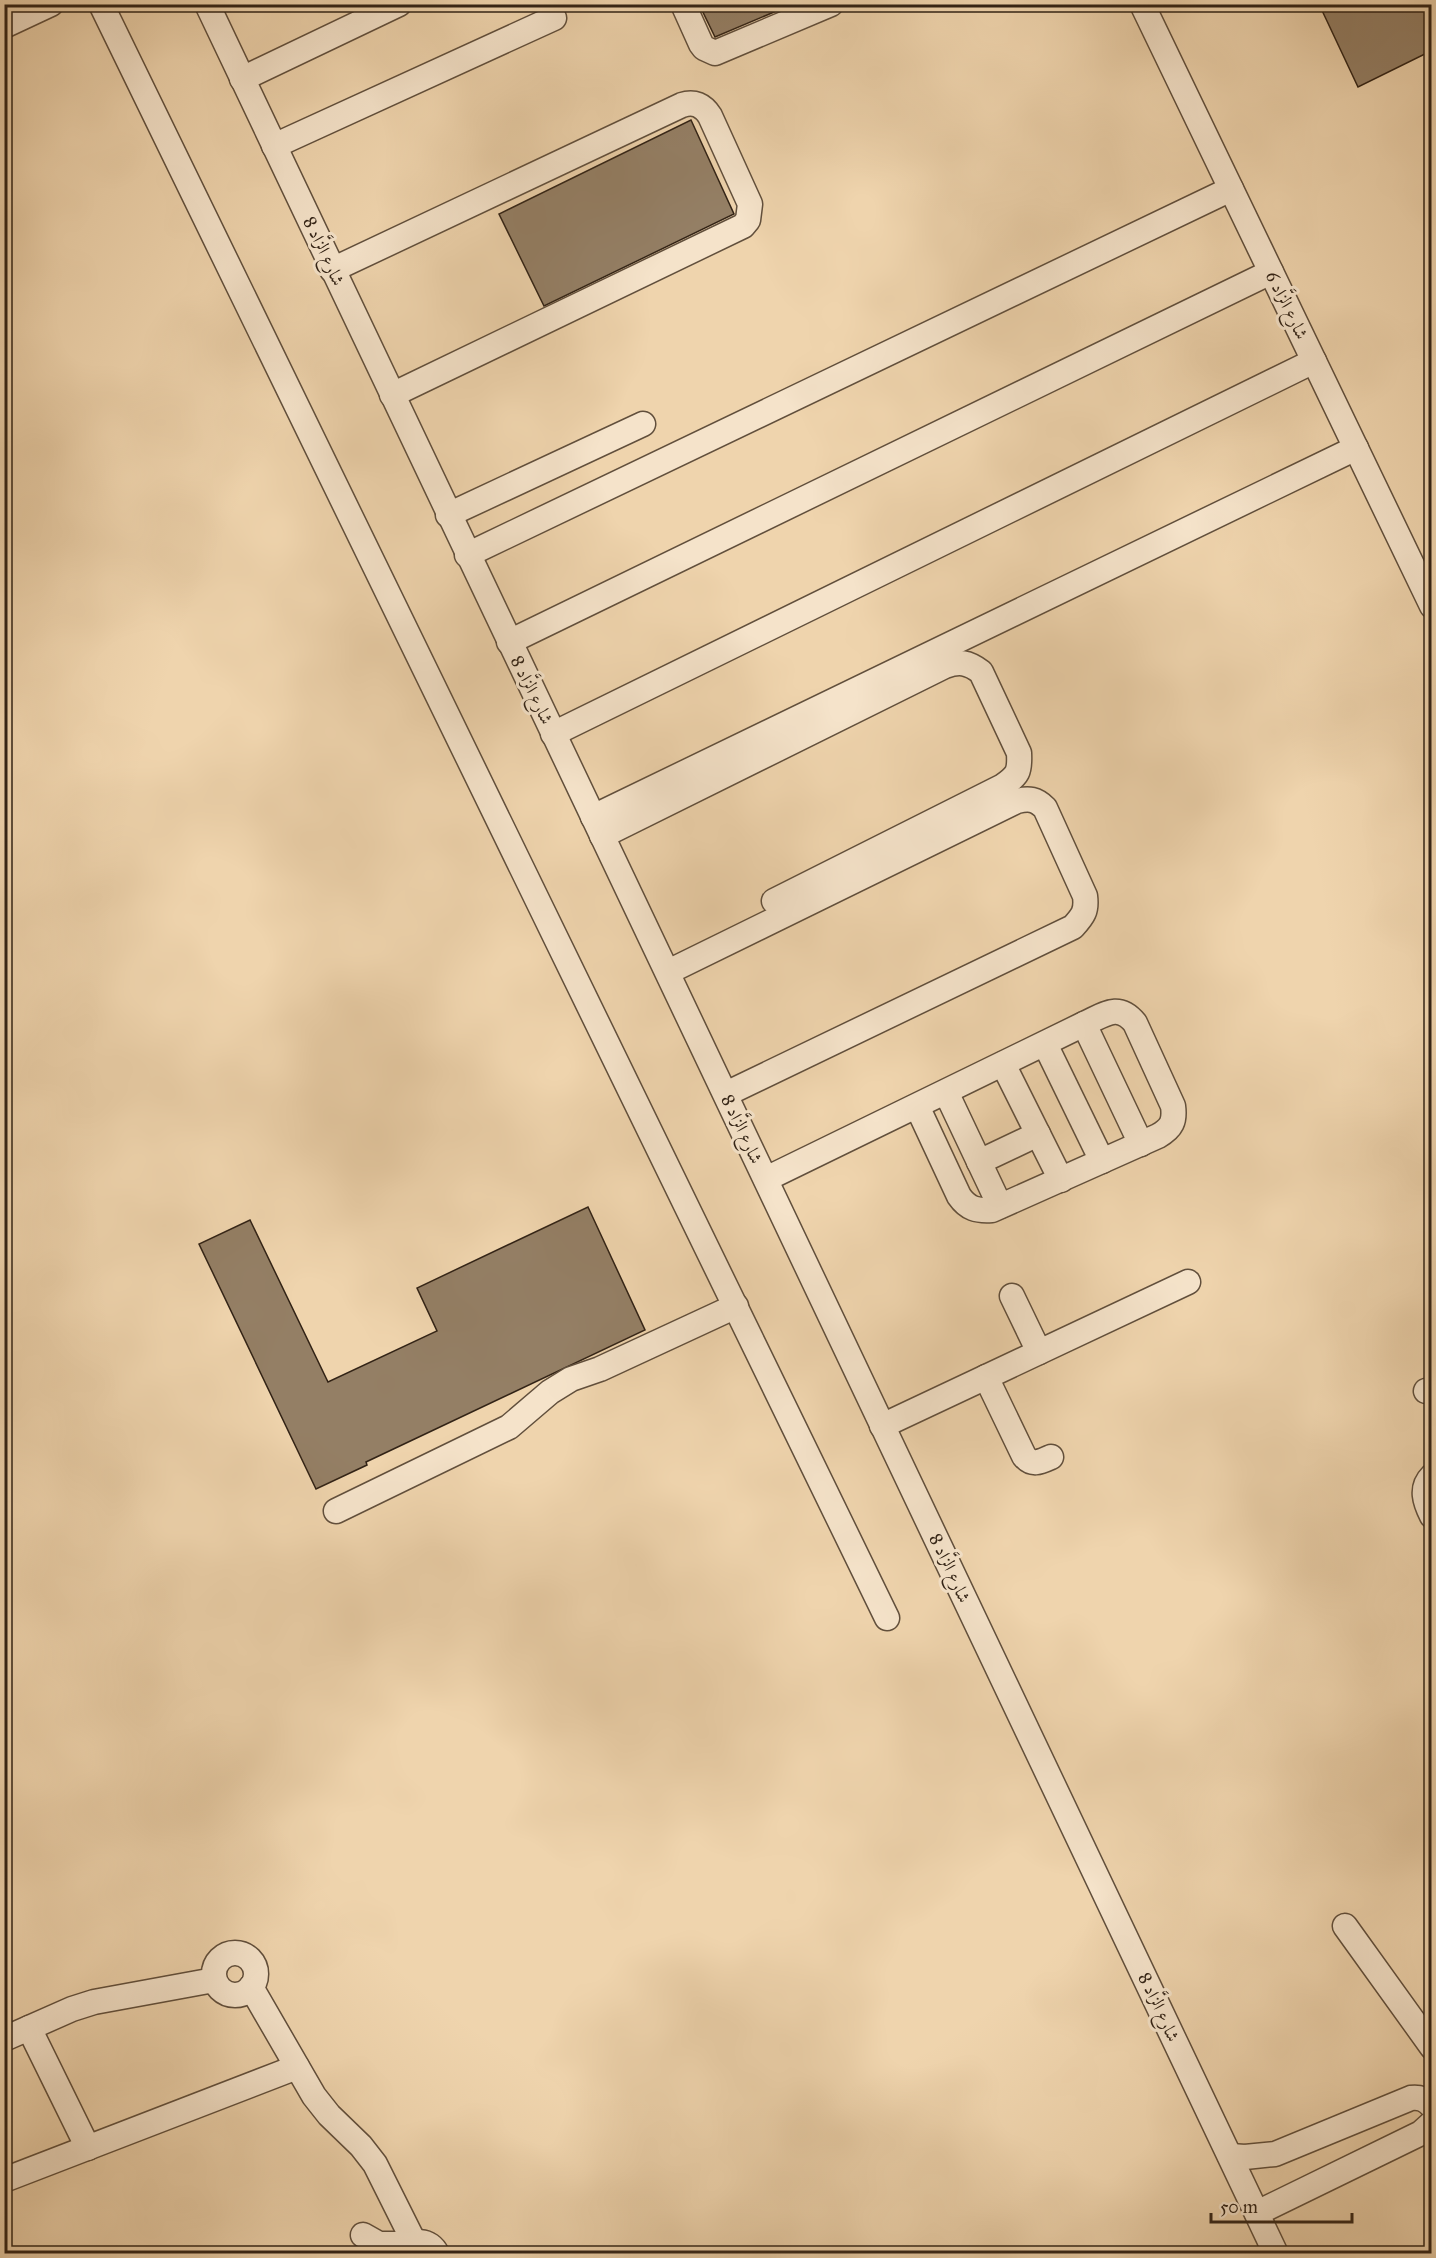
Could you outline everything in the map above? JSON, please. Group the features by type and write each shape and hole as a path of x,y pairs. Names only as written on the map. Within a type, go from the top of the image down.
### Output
{"street":[{"path":"4,26 51,4"},
{"path":"101,4 887,1618"},
{"name":"شارع الزَّاد 8","path":"207,4 1276,2253"},
{"path":"242,79 399,4"},
{"path":"683,4 701,44 709,52 715,52 831,4"},
{"name":"شارع الزَّاد 6","path":"1142,4 1431,606"},
{"path":"274,146 554,18"},
{"path":"332,270 682,105 701,106 710,116 750,204 748,220 743,226 392,395"},
{"path":"467,555 1231,189"},
{"path":"509,642 1271,272"},
{"path":"553,734 1314,361"},
{"path":"448,515 643,424"},
{"path":"598,827 1356,448"},
{"path":"598,827 945,666 958,662 972,665 981,672 1019,753 1020,765 1016,777 1003,786 664,965"},
{"path":"664,965 1017,801 1028,798 1045,808 1085,896 1086,908 1073,927 726,1094"},
{"path":"766,1179 1084,1024 1120,1011 1128,1014 1135,1023 1173,1106 1175,1119 1168,1131 1141,1144 992,1210 978,1211 966,1206 959,1196 917,1106"},
{"path":"1084,1024 1141,1144"},
{"path":"1045,1044 1102,1161"},
{"path":"1003,1064 1061,1180"},
{"path":"946,1092 1000,1206"},
{"path":"979,1162 1038,1134"},
{"path":"882,1426 1188,1282"},
{"path":"1012,1296 1039,1352"},
{"path":"336,1511 509,1427 550,1392 571,1379 600,1370 736,1306"},
{"path":"986,1377 1024,1456 1029,1461 1037,1463 1051,1457"},
{"path":"1431,1476 1425,1490 1424,1501 1431,1516"},
{"path":"1345,1926 1431,2047"},
{"path":"235,1953 249,1959 254,1965 255,1980 251,1987 238,1995 223,1992 214,1980 216,1965 220,1959 235,1953"},
{"path":"4,2040 94,2002 214,1980"},
{"path":"251,1987 321,2106 361,2146 375,2164 408,2248"},
{"path":"29,2028 88,2148"},
{"path":"4,2180 297,2067"},
{"path":"1230,2156 1275,2154 1411,2097 1430,2099"},
{"path":"1257,2213 1421,2133 1431,2123"},
{"path":"363,2235 379,2244 398,2244 408,2248 422,2241 429,2244 437,2253"}],"building":[{"path":"699,4 793,4 715,37"},
{"path":"1319,4 1431,4 1431,51 1358,87"},
{"path":"691,120 734,214 544,306 499,214"},
{"path":"588,1207 645,1330 366,1462 367,1465 316,1489 199,1244 250,1220 328,1382 437,1331 417,1288"}]}
